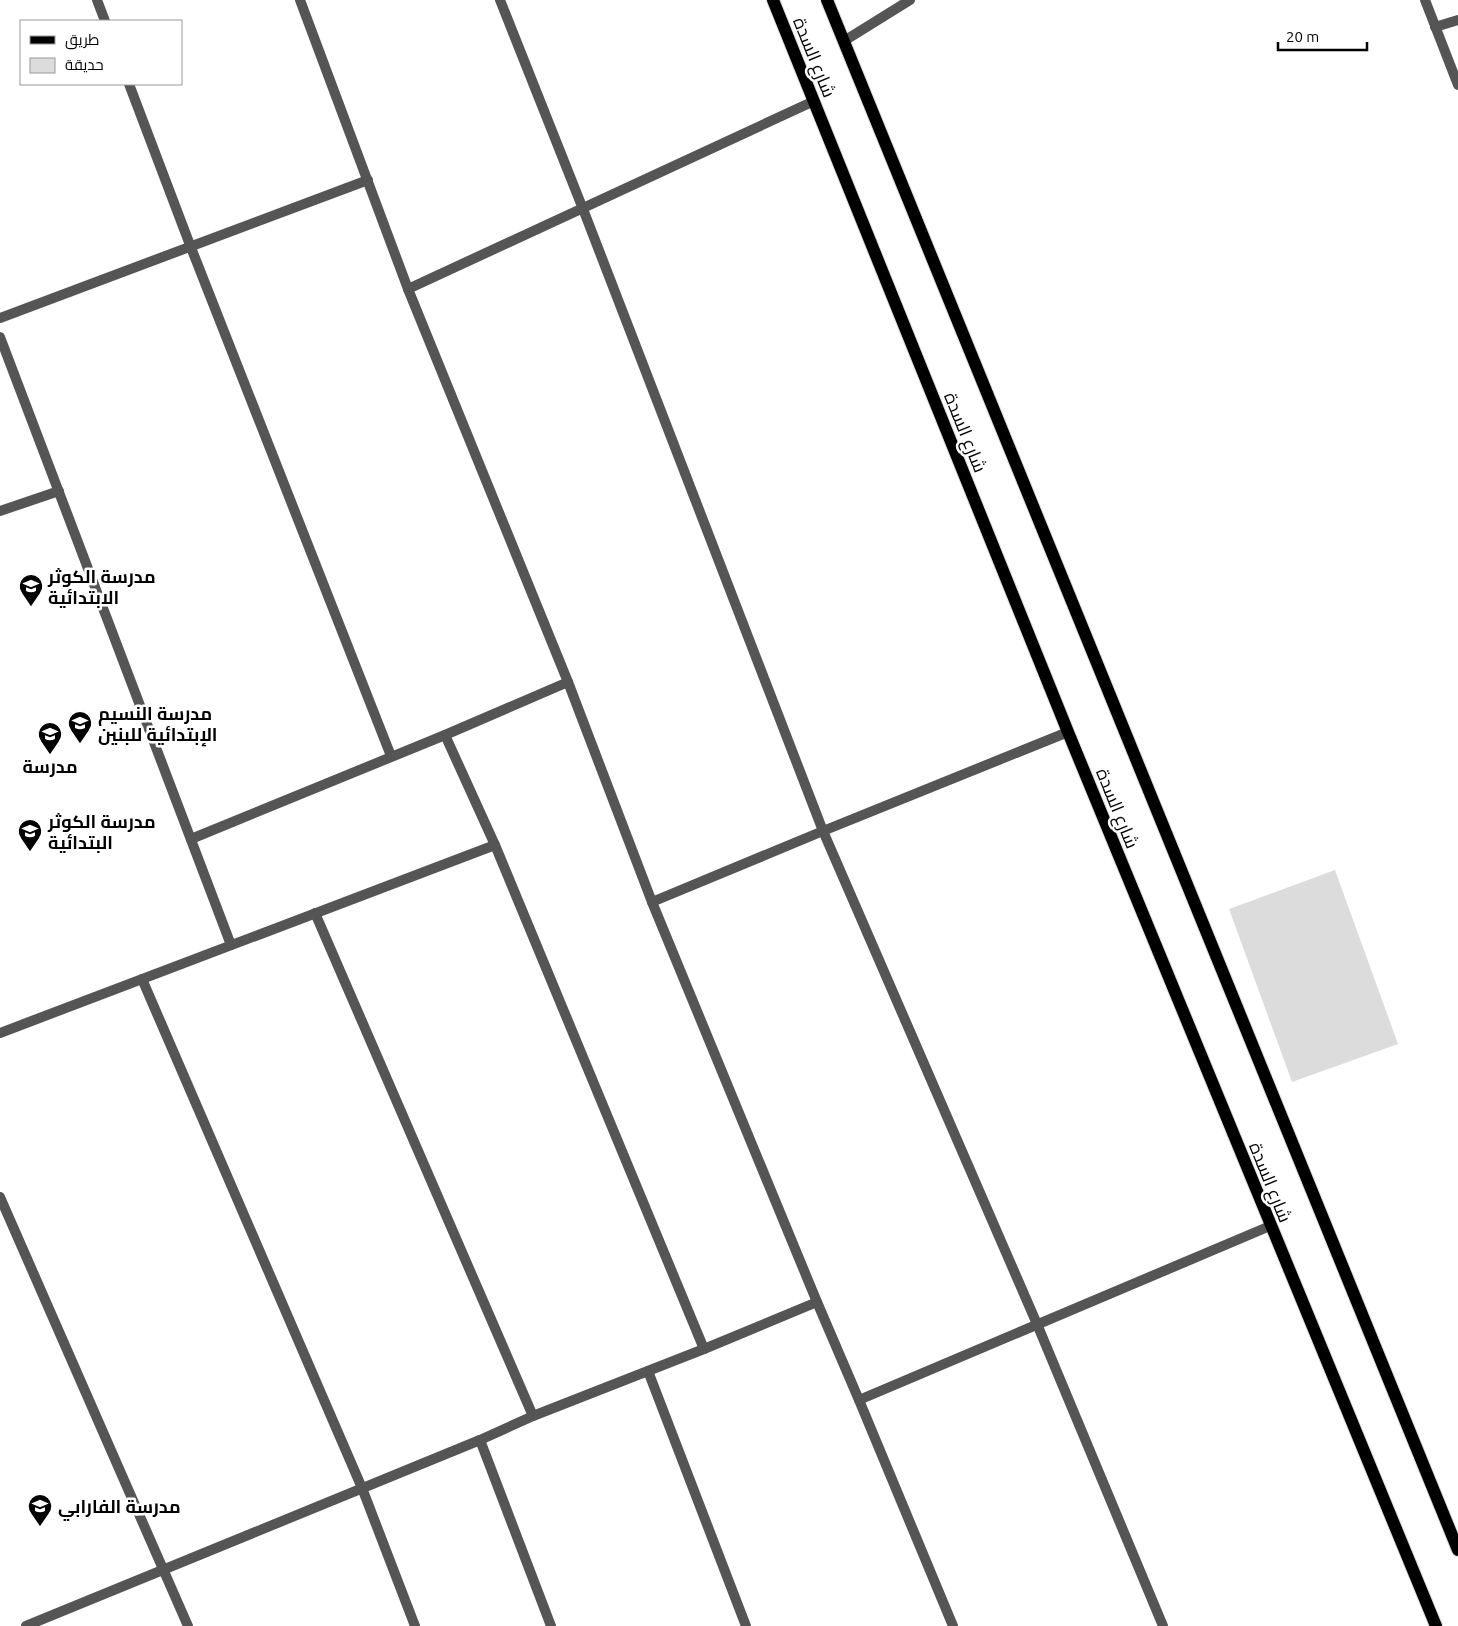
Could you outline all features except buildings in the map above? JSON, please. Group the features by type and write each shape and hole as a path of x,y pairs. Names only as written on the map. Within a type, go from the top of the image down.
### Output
{"main road":[{"name":"شارع السدة","path":"773,0 1068,732 1436,1626"},
{"name":"شارع السدة","path":"827,0 1458,1550"}],"street":[{"path":"97,0 105,20"},
{"path":"300,0 408,289 568,682 652,902 816,1302 953,1626"},
{"path":"500,0 583,209 823,831 1037,1324 1163,1626"},
{"path":"844,41 910,0"},
{"path":"1425,0 1458,85"},
{"path":"1435,27 1458,20"},
{"path":"129,85 190,246 391,756"},
{"path":"408,289 814,102"},
{"path":"0,318 368,180"},
{"path":"0,337 231,945"},
{"path":"0,511 59,491"},
{"path":"191,839 445,735 568,682"},
{"path":"652,902 1068,732"},
{"path":"445,735 495,846 704,1349"},
{"path":"0,1033 495,846"},
{"path":"315,913 533,1416"},
{"path":"142,979 362,1488 414,1626"},
{"path":"0,1197 165,1569 188,1626"},
{"path":"859,1400 1270,1226"},
{"path":"26,1626 480,1440 533,1416 704,1349 816,1302"},
{"path":"648,1370 746,1626"},
{"path":"480,1440 551,1626"}],"green space":[{"path":"1335,870 1398,1044 1292,1082 1229,909"}],"place":[{"name":"مدرسة الكوثر الابتدائية","path":"31,607"},
{"name":"مدرسة النسيم الإبتدائية للبنين","path":"80,744"},
{"name":"مدرسة","path":"50,755"},
{"name":"مدرسة الكوثر البتدائية","path":"30,852"},
{"name":"مدرسة الفارابي","path":"40,1527"}]}
